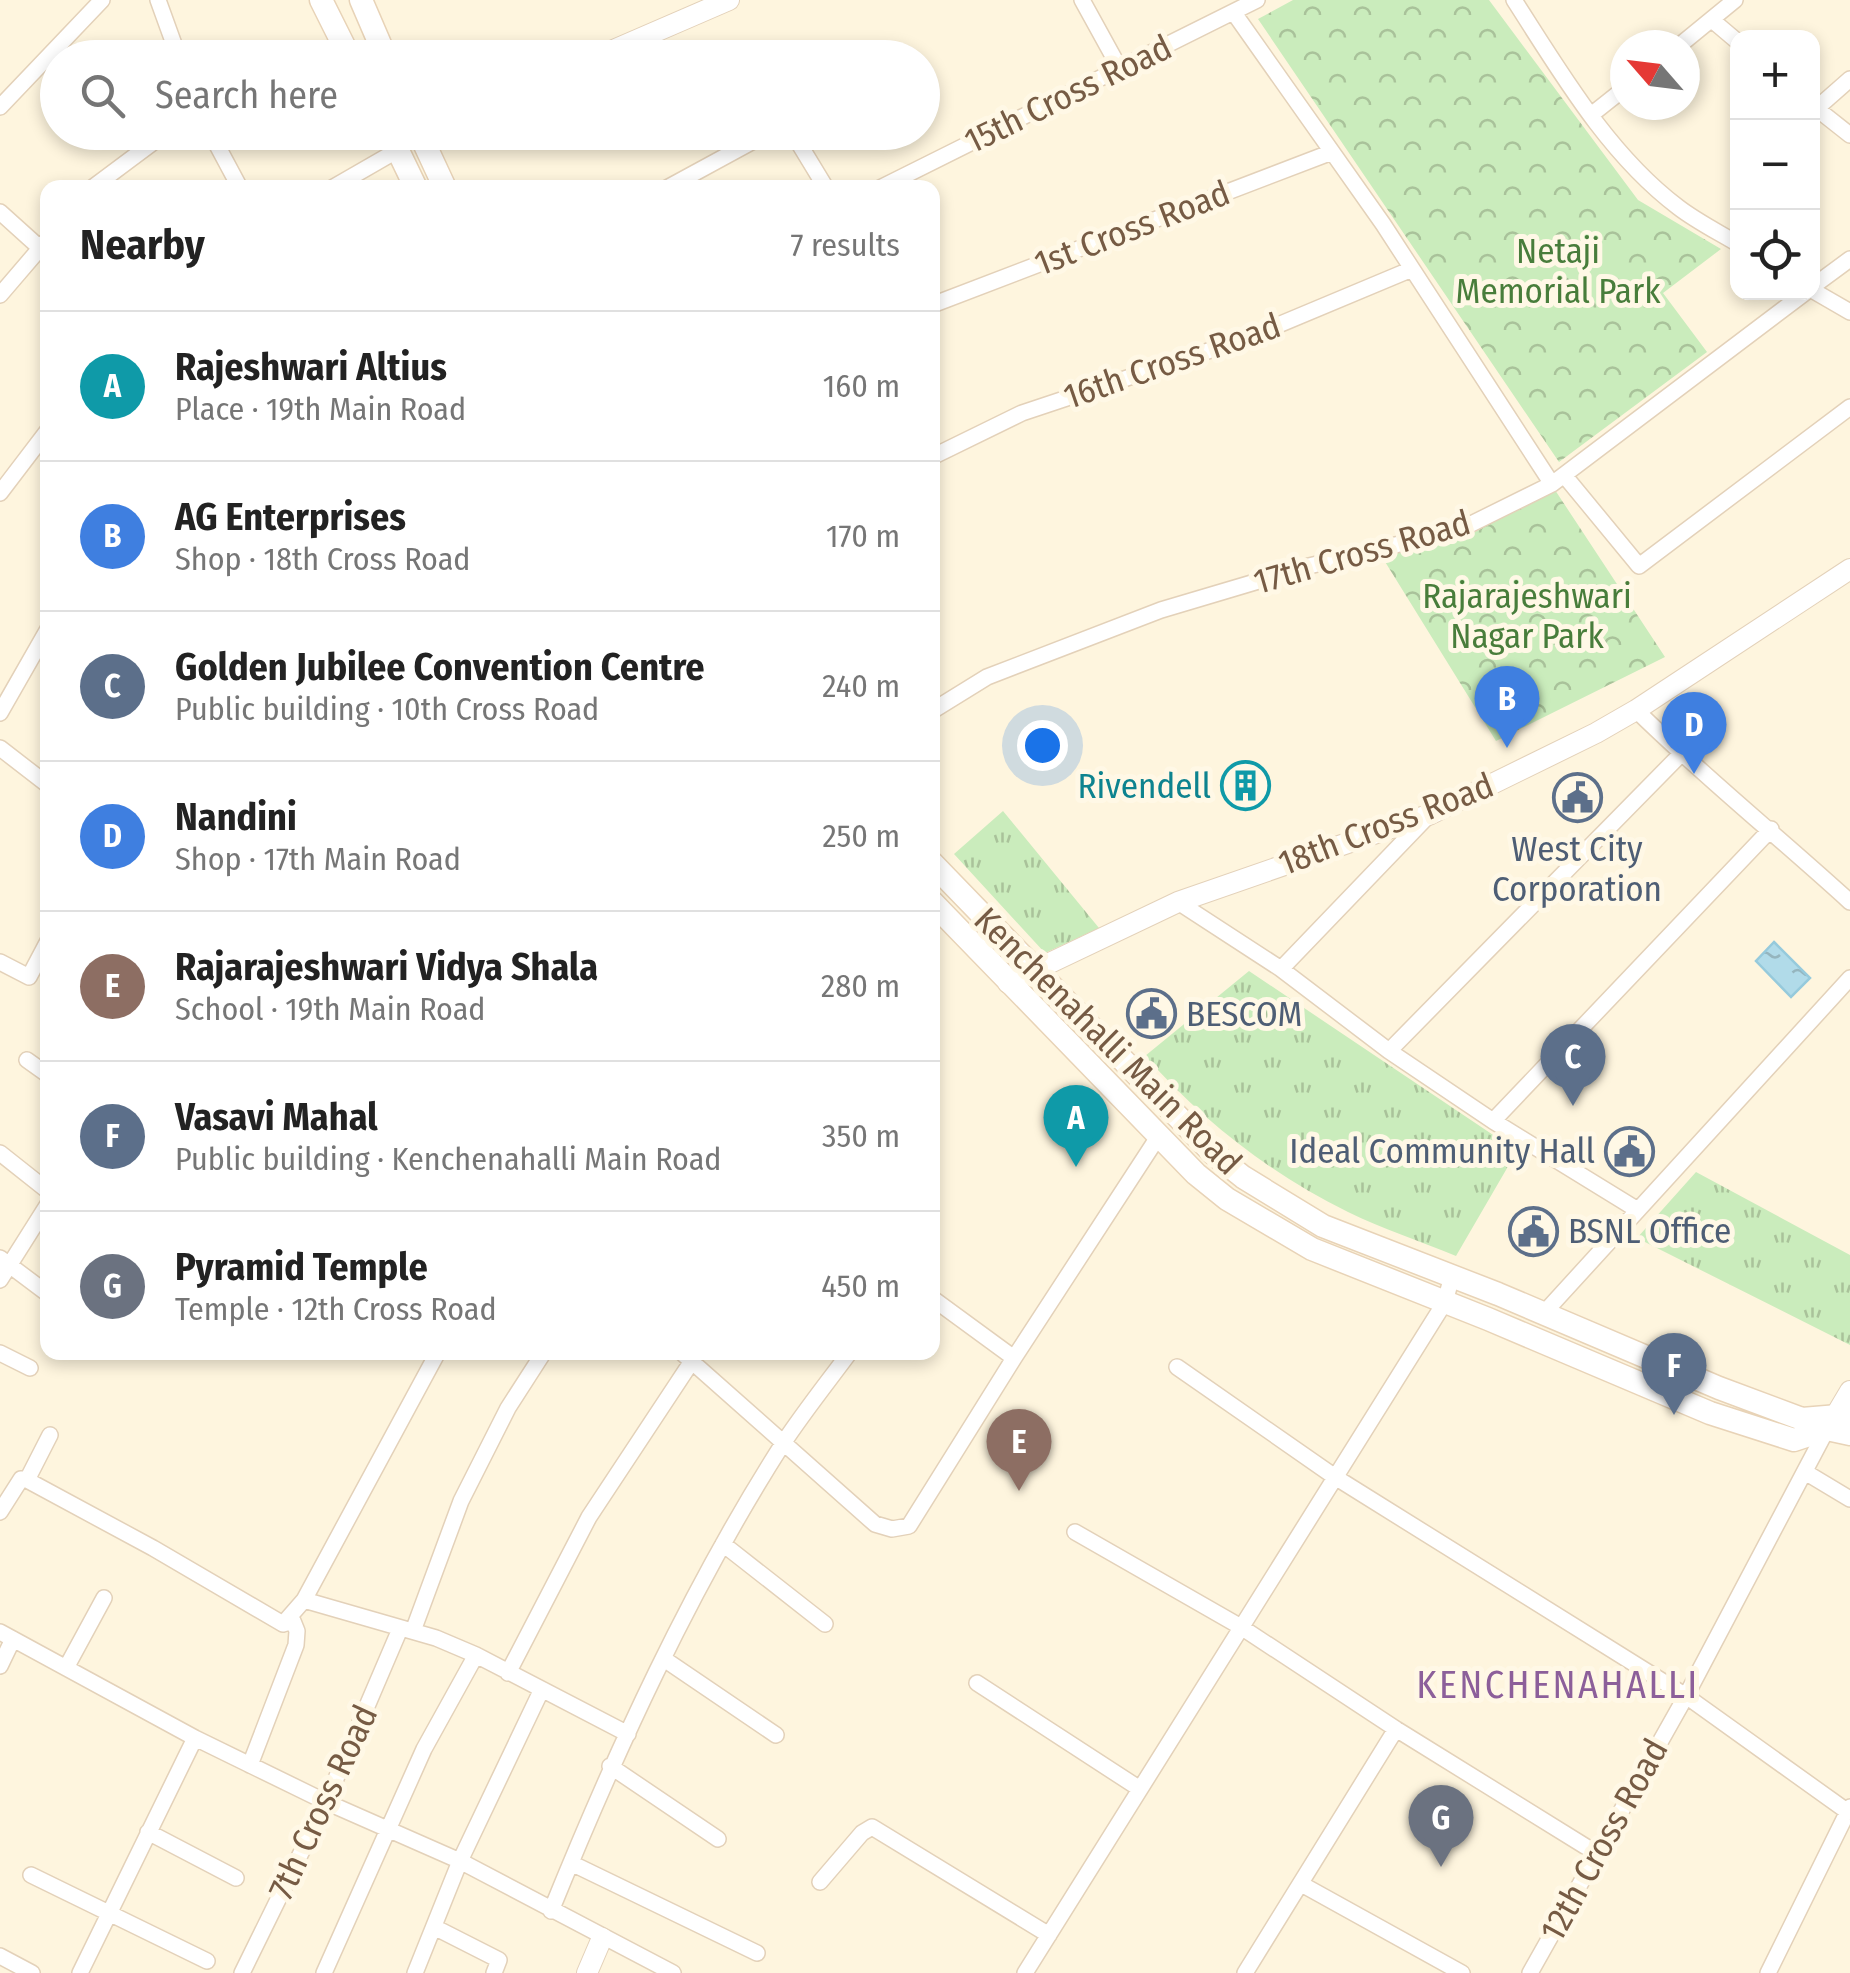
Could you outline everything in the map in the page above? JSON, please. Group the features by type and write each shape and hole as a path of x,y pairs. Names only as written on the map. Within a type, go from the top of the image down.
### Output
{"main road":[{"path":"321,0 341,40"},
{"path":"362,0 379,40"},
{"path":"397,150 412,180"},
{"path":"430,150 442,180"},
{"name":"Kenchenahalli Main Road","path":"940,871 1214,1154 1242,1177 1323,1226 1719,1388 1802,1418 1840,1423"},
{"name":"Kenchenahalli Main Road","path":"940,911 1196,1174 1228,1199 1312,1250 1710,1413 1794,1440 1840,1423"}],"street":[{"path":"64,40 102,0"},
{"path":"158,0 172,40"},
{"path":"637,40 729,0"},
{"path":"1082,0 1120,69"},
{"name":"15th Cross Road","path":"896,180 1257,0"},
{"path":"1514,0 1591,115 1644,178 1679,208 1730,239"},
{"path":"1699,30 1735,0"},
{"path":"1234,13 1558,480 1640,566 1850,407"},
{"path":"1712,20 1730,35"},
{"path":"0,107 40,65"},
{"path":"1820,102 1850,79"},
{"path":"1591,115 1610,100"},
{"path":"1820,111 1850,135"},
{"path":"103,180 143,150"},
{"path":"220,150 236,180"},
{"path":"342,180 381,150"},
{"path":"682,180 737,150"},
{"path":"803,150 821,180"},
{"name":"1st Cross Road","path":"940,301 1332,152"},
{"path":"0,212 40,240"},
{"path":"0,295 40,248"},
{"name":"17th Cross Road","path":"1820,282 1850,259"},
{"name":"16th Cross Road","path":"940,452 1022,413 1247,338 1412,269"},
{"path":"1820,296 1850,312"},
{"name":"17th Cross Road","path":"940,706 988,677 1161,610 1308,566 1461,529 1558,480 1797,300"},
{"path":"0,494 40,441"},
{"name":"18th Cross Road","path":"1008,983 1178,902 1431,814 1636,710 1850,569"},
{"path":"0,713 40,643"},
{"path":"1636,710 1850,902"},
{"path":"0,748 40,778"},
{"path":"1390,1051 1681,754"},
{"path":"1281,968 1431,814"},
{"path":"1493,1121 1771,829"},
{"path":"1178,902 1281,968 1390,1051 1493,1121 1636,1208"},
{"path":"0,962 29,977 40,956"},
{"path":"1544,1314 1636,1208 1850,978"},
{"path":"27,1060 40,1069"},
{"path":"695,1360 875,1524 892,1529 909,1526 1158,1137"},
{"path":"0,1153 40,1185"},
{"path":"0,1280 4,1261 40,1214"},
{"path":"4,1261 40,1288"},
{"path":"1025,1973 1445,1302 1452,1276"},
{"path":"940,1304 1014,1358"},
{"path":"0,1353 30,1368"},
{"path":"283,1624 304,1600 434,1360"},
{"name":"7th Cross Road","path":"242,1973 407,1630 461,1501 508,1408 539,1360"},
{"path":"508,1673 590,1516 688,1360"},
{"path":"552,1911 610,1766 723,1544 783,1444 844,1360"},
{"path":"1177,1367 1335,1477 1686,1696 1849,1809 1768,1973"},
{"name":"12th Cross Road","path":"1530,1973 1686,1696 1805,1472 1840,1423 1850,1391"},
{"path":"27,1480 50,1435"},
{"path":"1805,1472 1850,1499"},
{"path":"0,1512 16,1482 21,1478 27,1480 283,1624 293,1621 296,1645 250,1765"},
{"path":"1075,1532 1241,1627 1396,1729 1596,1852"},
{"path":"723,1544 825,1624"},
{"path":"66,1668 104,1598"},
{"path":"304,1600 476,1655 628,1734"},
{"path":"0,1666 7,1636 194,1738 460,1862 673,1973"},
{"path":"324,1973 424,1749 476,1655"},
{"path":"664,1659 776,1734"},
{"path":"977,1683 1140,1788"},
{"path":"416,1973 460,1862 541,1690"},
{"path":"1245,1973 1396,1729"},
{"path":"80,1973 194,1738"},
{"path":"610,1766 718,1839"},
{"path":"820,1882 872,1826 1049,1934"},
{"path":"148,1832 236,1878"},
{"path":"571,1864 757,1952"},
{"path":"30,1875 207,1961"},
{"path":"1303,1884 1462,1973"},
{"path":"434,1927 499,1960 494,1973"},
{"path":"587,1973 602,1938"},
{"path":"0,1956 32,1973"}],"green space":[{"name":"Netaji Memorial Park","path":"1293,0 1489,0 1638,200 1721,249 1663,293 1707,352 1559,462 1258,19"},
{"name":"Rajarajeshwari Nagar Park","path":"1555,490 1665,657 1496,741 1379,552 1465,537"},
{"path":"1003,811 1099,928 1045,953 954,854"},
{"path":"1249,971 1517,1151 1456,1256 1361,1218 1264,1163 1214,1124 1145,1056"},
{"path":"1696,1172 1850,1255 1850,1345 1637,1238"}],"water":[{"path":"1774,942 1810,978 1791,997 1756,961"}],"place":[{"name":"AG Enterprises","path":"1507,748"},
{"name":"Nandini","path":"1694,774"},
{"name":"Rivendell","path":"1246,786"},
{"name":"West City Corporation","path":"1577,797"},
{"name":"BESCOM","path":"1151,1014"},
{"name":"Golden Jubilee Convention Centre","path":"1573,1106"},
{"name":"Ideal Community Hall","path":"1630,1151"},
{"name":"Rajeshwari Altius","path":"1076,1167"},
{"name":"BSNL Office","path":"1533,1231"},
{"name":"Vasavi Mahal","path":"1674,1415"},
{"name":"Rajarajeshwari Vidya Shala","path":"1019,1491"},
{"name":"Pyramid Temple","path":"1441,1867"}],"district":[{"name":"KENCHENAHALLI","path":"1558,1685"}]}
